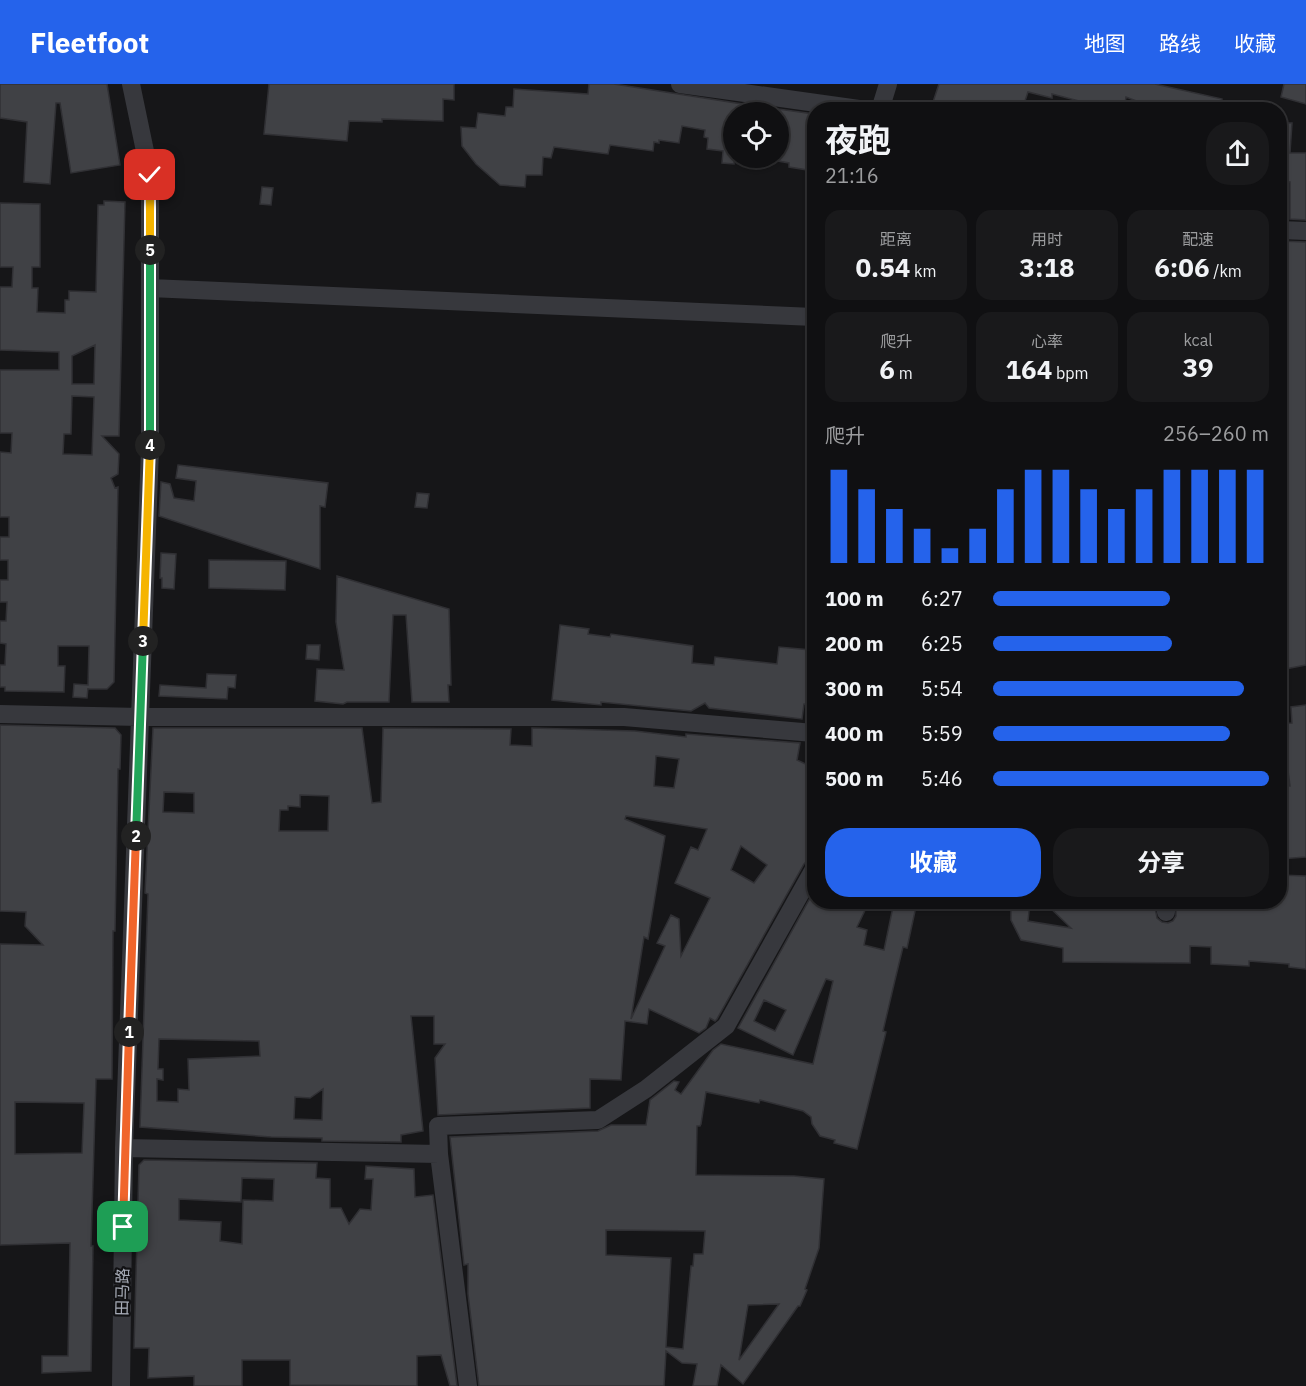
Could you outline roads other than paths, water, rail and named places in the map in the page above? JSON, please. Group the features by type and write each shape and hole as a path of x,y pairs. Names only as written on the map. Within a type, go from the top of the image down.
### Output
{"street":[{"name":"田马路","path":"121,1386 124,1148 150,449 150,175 131,84"},
{"path":"680,84 809,102"},
{"path":"882,102 888,84"},
{"path":"1287,230 1306,231"},
{"path":"150,288 807,317"},
{"path":"0,714 140,717 624,717 807,732"},
{"path":"468,1386 439,1154 438,1126 598,1120 646,1089 726,1026 807,881"},
{"path":"124,1148 439,1154"}]}
